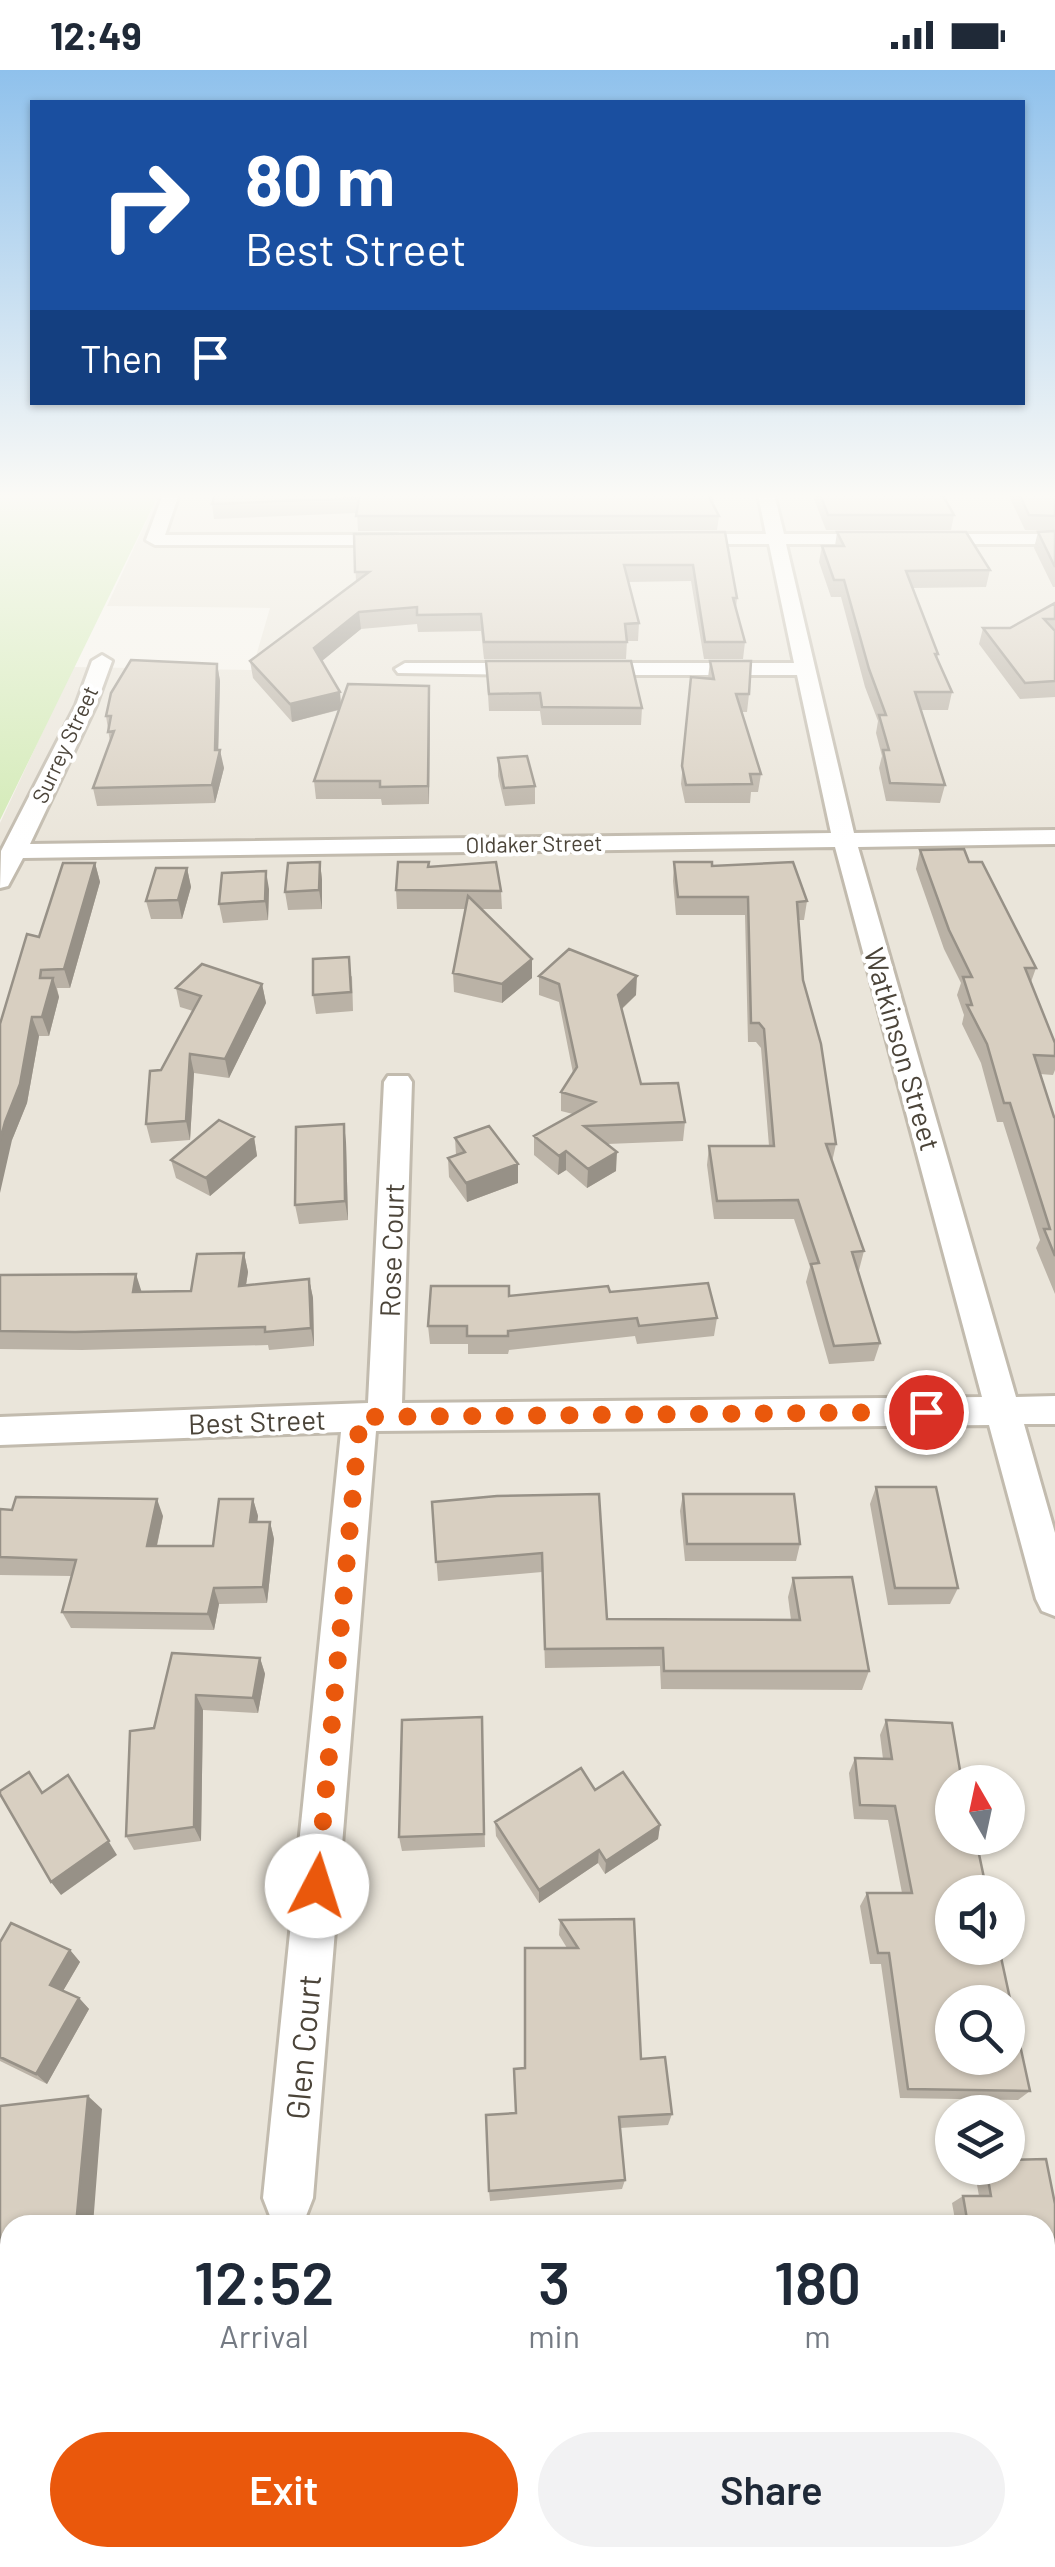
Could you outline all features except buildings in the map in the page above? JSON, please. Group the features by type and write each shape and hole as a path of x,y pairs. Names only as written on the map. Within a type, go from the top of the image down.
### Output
{"street":[{"name":"Watkinson Street","path":"792,611 844,838 1055,1599"},
{"name":"Surrey Street","path":"0,881 86,705 102,661"},
{"path":"405,669 804,669"},
{"name":"Oldaker Street","path":"13,851 1055,837"},
{"name":"Rose Court","path":"372,1417 398,1082"},
{"name":"Best Street","path":"0,1430 372,1417 1055,1410"},
{"name":"Glen Court","path":"288,2198 372,1417"}],"shaded area":[{"path":"269,611 1055,611 1055,2215 0,2215 0,823 73,667 252,670"}],"green space":[{"path":"0,611 102,611 0,820"}],"route":[{"path":"317,1886 360,1417 926,1412"}]}
